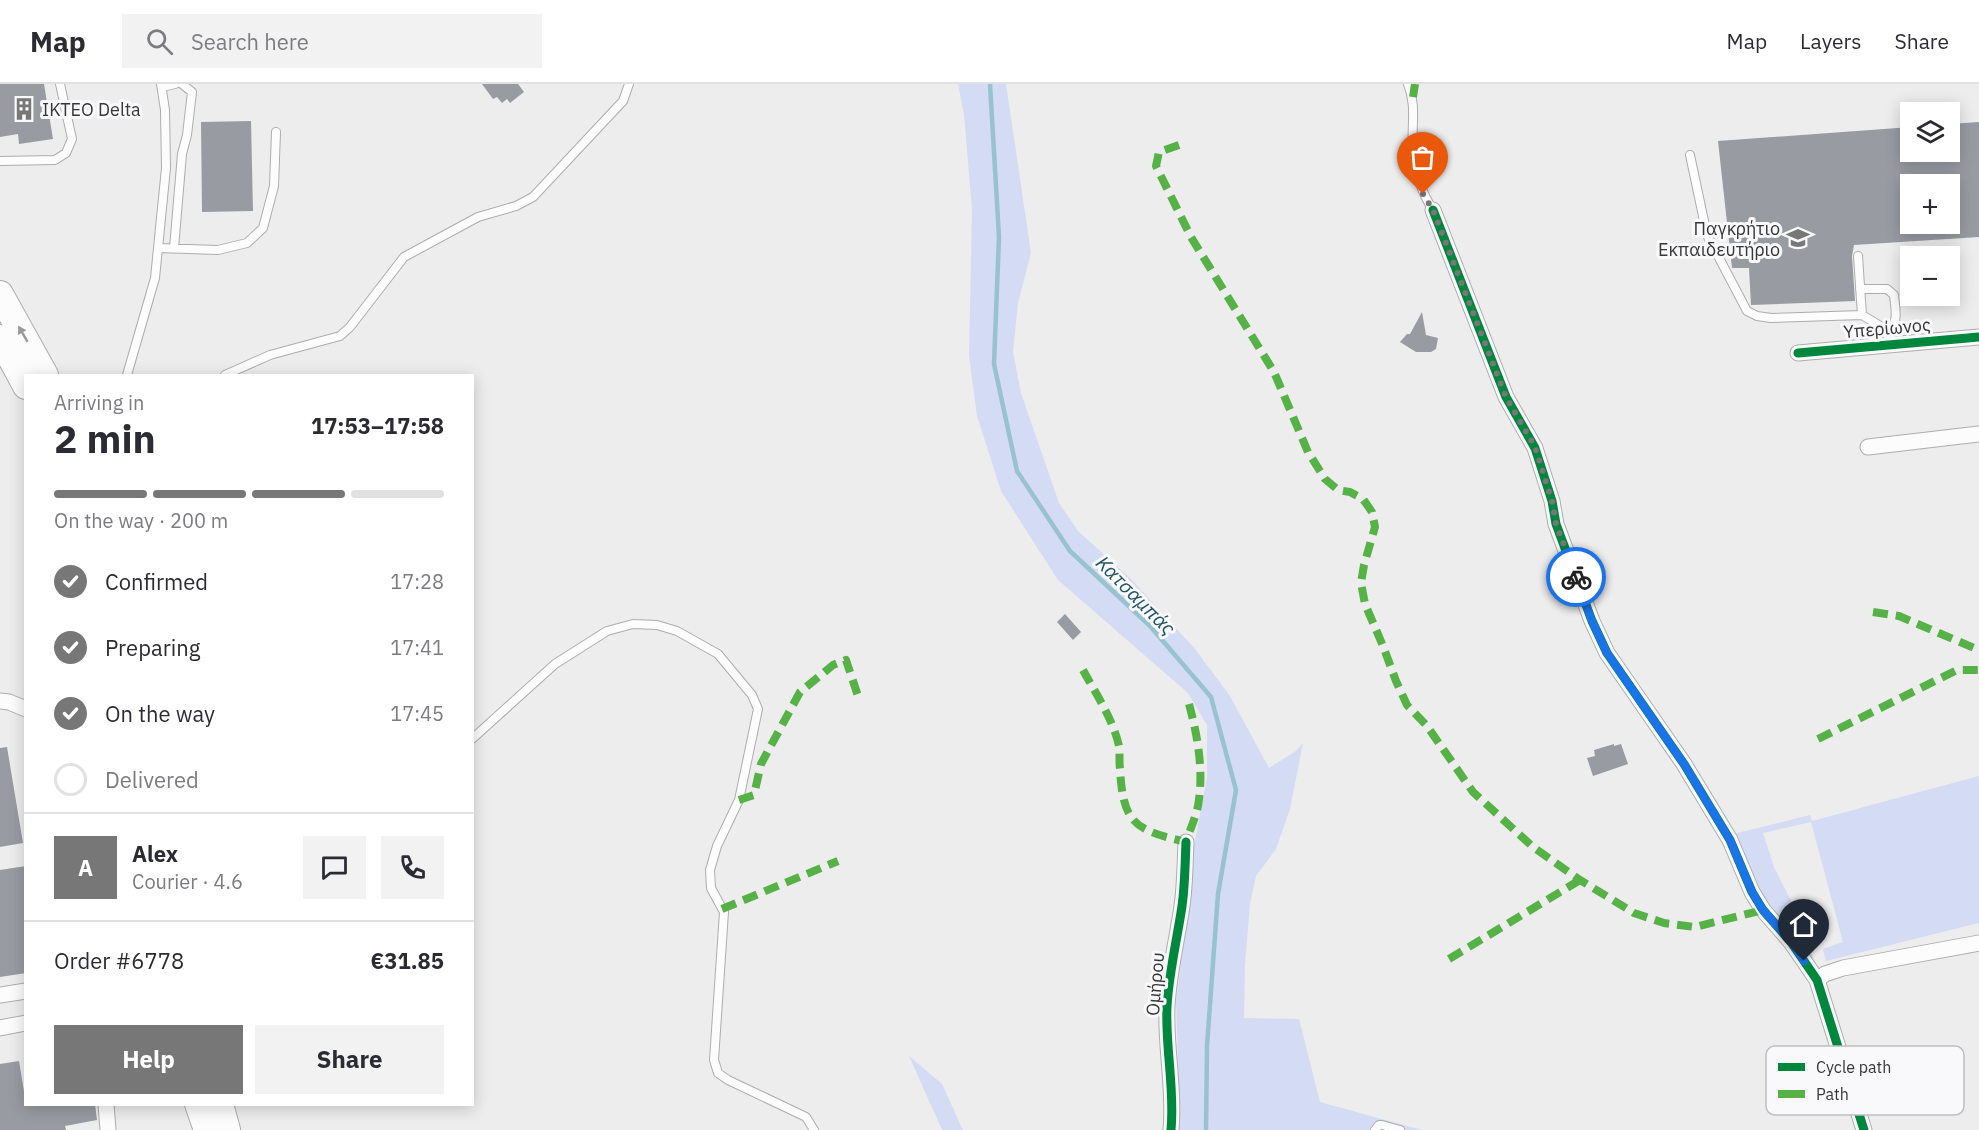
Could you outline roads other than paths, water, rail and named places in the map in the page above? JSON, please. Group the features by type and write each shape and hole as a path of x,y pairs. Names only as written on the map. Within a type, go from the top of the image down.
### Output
{"main road":[{"path":"0,294 44,374"},
{"path":"0,338 24,382"},
{"path":"199,1106 207,1130"},
{"path":"221,1106 227,1130"}],"street":[{"path":"1433,210 1506,397 1535,447 1552,501 1556,524 1592,621 1607,653 1684,764 1730,840 1752,892 1763,910 1791,942 1817,981 1838,1046"},
{"name":"Υπερίωνος","path":"1798,353 1888,337 1979,337"},
{"path":"1868,447 1979,434"},
{"path":"0,701 24,708"},
{"name":"Ομήρου","path":"1171,1130 1173,1112 1167,995 1182,906 1186,842"},
{"path":"1817,981 1825,974 1843,968 1979,944"},
{"path":"0,995 24,990"},
{"path":"0,1028 24,1023"},
{"path":"106,1106 108,1125"},
{"path":"1859,1115 1864,1130"}],"lane":[{"path":"0,161 55,160 66,153 72,140 60,84"},
{"path":"127,374 155,278 166,168 165,110 162,86 175,84"},
{"path":"174,248 182,154 192,92 182,84"},
{"path":"227,374 270,356 340,336 350,327 404,257 478,217 516,206 533,197 622,101 629,84"},
{"path":"1408,84 1413,98 1413,148 1417,171 1423,194 1433,210"},
{"path":"158,248 218,250 247,243 263,228 274,186 276,132"},
{"path":"1690,155 1707,235 1747,311 1756,316 1771,318 1862,315 1888,337 1896,321 1894,295 1887,288 1860,289"},
{"path":"1858,256 1862,315"},
{"path":"474,737 555,664 607,631 633,624 657,625 677,631 718,654 752,695 758,709 739,800 717,846 710,870 711,888 724,912 714,1060 718,1073 728,1080 806,1117 814,1130"},
{"path":"1375,1130 1382,1125 1400,1130"}],"waterway":[{"name":"Κατσαμπάς","path":"990,84 999,237 994,364 1017,471 1070,551 1150,626 1211,697 1236,790 1218,894 1207,1046 1206,1130"}],"place":[{"name":"ΙΚΤΕΟ Delta","path":"24,109"},
{"name":"Παγκρήτιο Εκπαιδευτήριο","path":"1798,238"}]}
